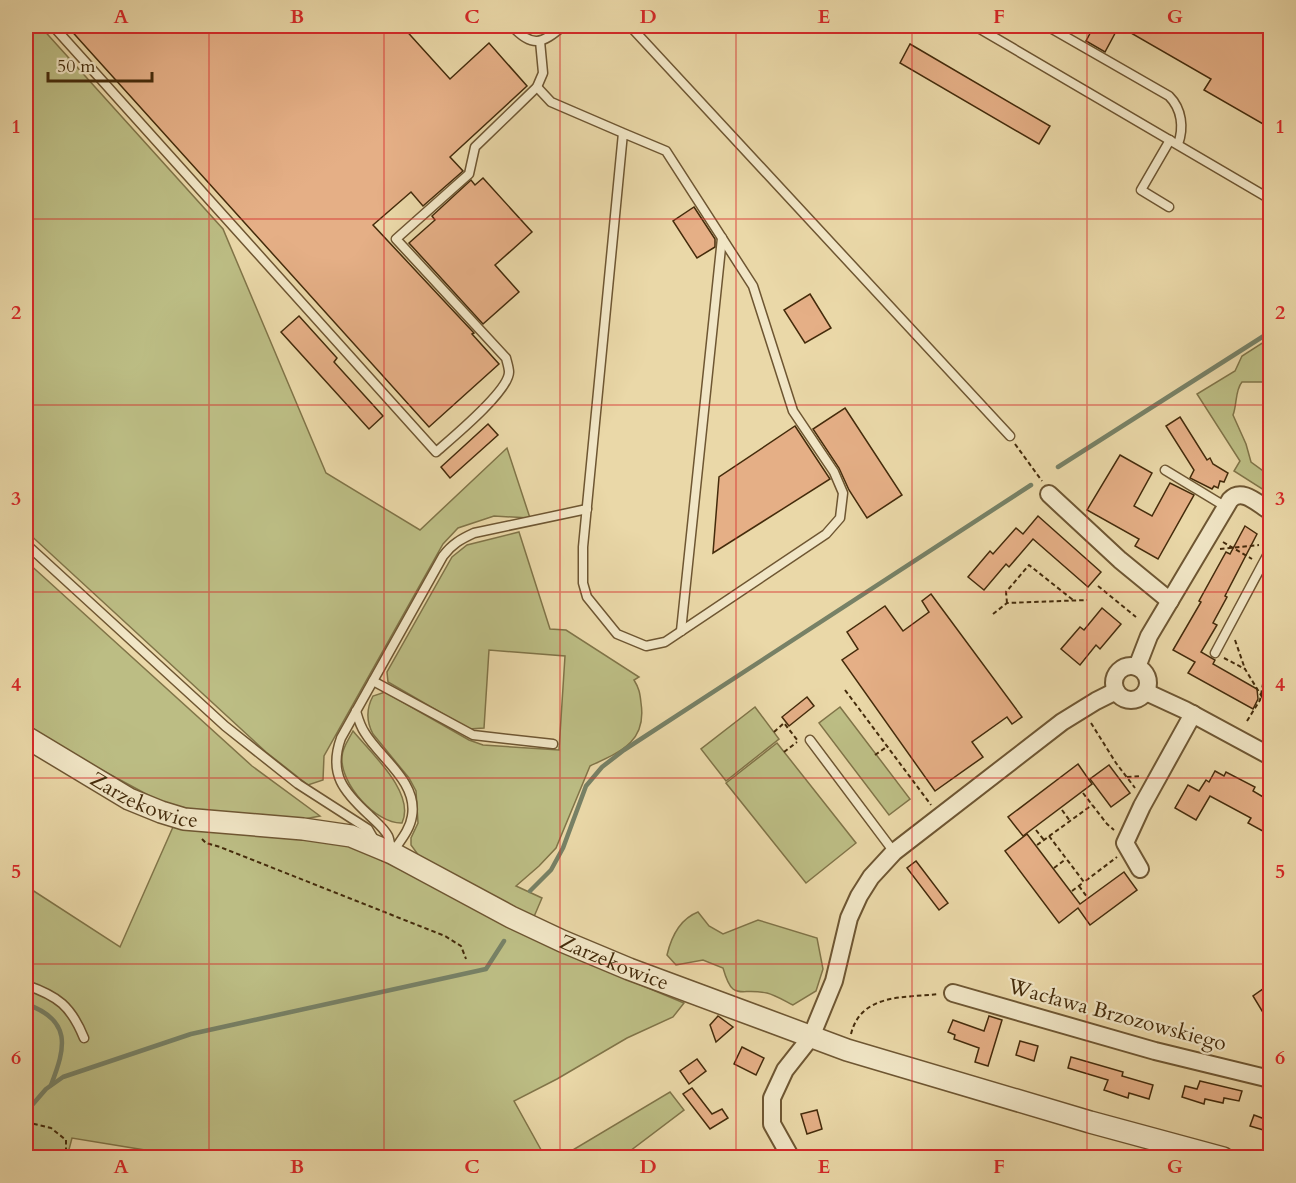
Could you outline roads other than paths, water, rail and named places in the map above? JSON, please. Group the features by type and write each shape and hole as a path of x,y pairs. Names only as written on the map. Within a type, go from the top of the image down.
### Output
{"street":[{"path":"1049,494 1120,560 1170,601"},
{"path":"1137,667 1149,636 1228,503 1234,496 1243,495 1270,511"},
{"path":"1128,666 1137,667 1146,675 1148,681 1146,692 1134,700 1127,699 1116,691 1115,679 1118,673 1128,666"},
{"path":"791,1158 772,1124 772,1098 786,1070 811,1037 834,981 849,918 871,877 894,852 1057,725 1116,691"},
{"path":"1146,692 1193,714 1270,756"},
{"path":"1140,869 1128,843 1142,806 1193,714"},
{"name":"Zarzekowice","path":"26,737 129,799 161,812 184,819 303,829 351,836 392,853 511,917 562,941 629,969 811,1037 847,1050 1090,1122 1223,1158"},
{"name":"Wacława Brzozowskiego","path":"953,993 1155,1051 1270,1079"}],"lane":[{"path":"53,26 436,452 488,405 506,384 509,373 506,358 396,239 469,174 475,147 537,87 543,73 540,41"},
{"path":"512,26 529,39 540,41 548,39 563,26"},
{"path":"630,26 1010,436"},
{"path":"975,26 1270,199"},
{"path":"1047,26 1169,96 1176,103 1181,136 1174,142 1141,190 1169,207"},
{"path":"537,87 551,102 666,151 753,286 793,411 834,472 843,493 840,518 826,534 665,642 646,646 617,634 587,597 583,582 583,547 622,133"},
{"path":"681,632 722,237"},
{"path":"1165,470 1228,503"},
{"path":"392,853 388,837 383,829 349,796 340,781 336,766 336,753 341,738 443,556 451,545 474,533 588,509"},
{"path":"26,544 225,726 298,784 368,829 375,841 392,853"},
{"path":"1215,653 1270,550"},
{"path":"373,681 473,735 553,744"},
{"path":"356,711 364,732 406,785 411,798 412,815 406,833 392,853"},
{"path":"810,740 894,852"},
{"path":"26,985 62,1002 76,1018 84,1038"}],"waterway":[{"path":"1058,467 1270,332"},
{"path":"530,891 551,870 563,848 586,786 602,767 624,750 1031,485"},
{"path":"33,1104 46,1089 63,1077 191,1034 486,969 504,941"},
{"path":"26,1004 51,1018 61,1036 60,1059 51,1085"}]}
